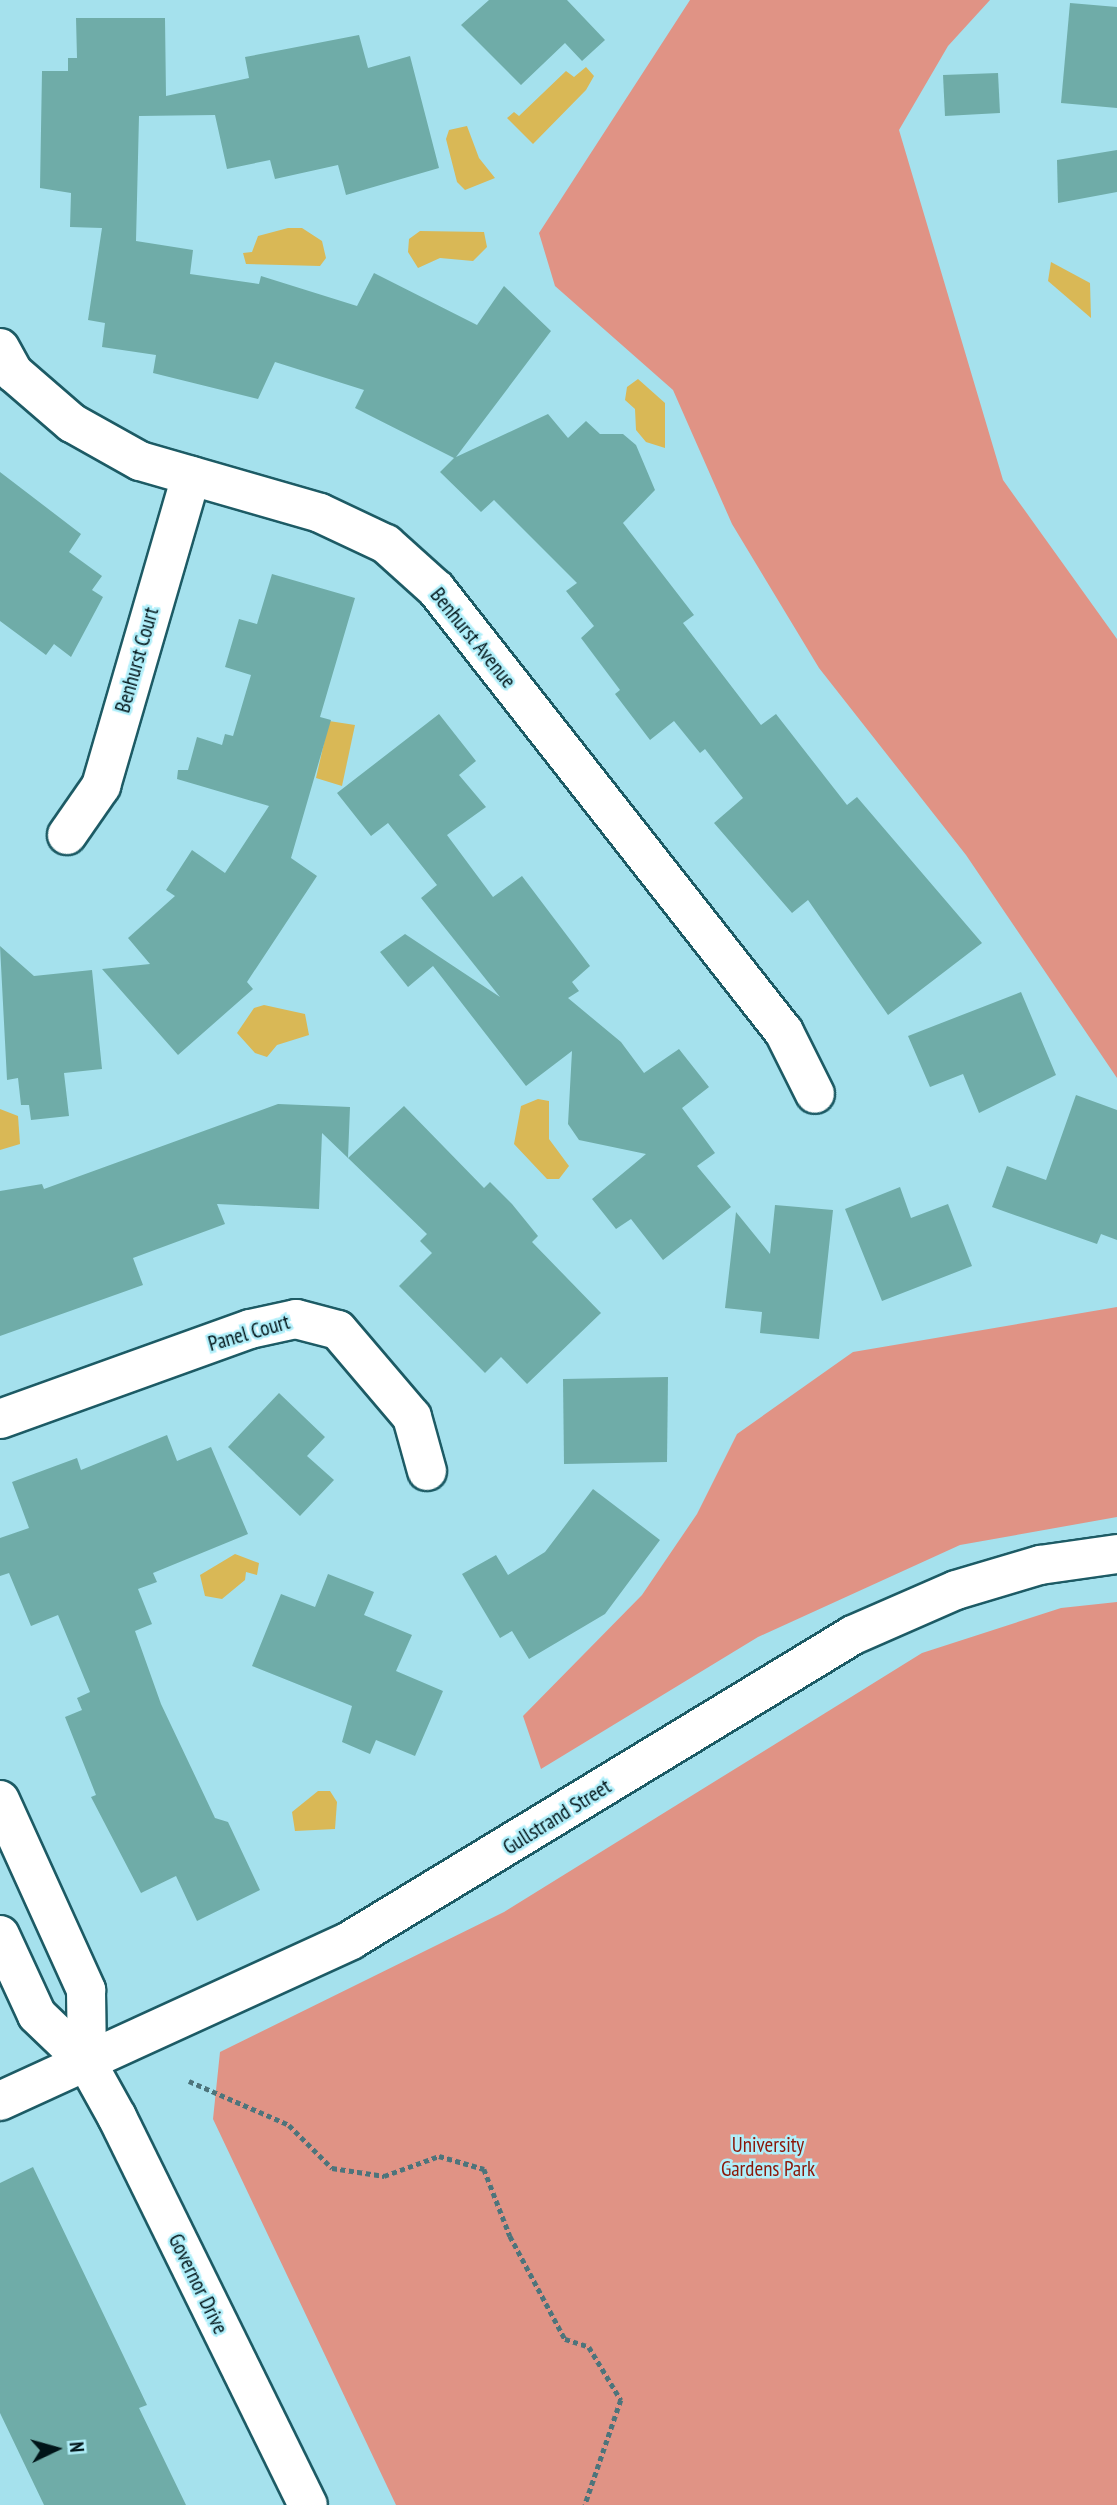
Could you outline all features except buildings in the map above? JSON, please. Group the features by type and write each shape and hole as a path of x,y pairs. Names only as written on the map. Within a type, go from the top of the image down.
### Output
{"street":[{"name":"Benhurst Avenue","path":"0,348 14,373 72,423 140,461 331,518 386,544 436,589 784,1032 815,1094"},
{"name":"Benhurst Court","path":"67,835 101,786 191,476"},
{"name":"Panel Court","path":"0,1419 296,1318 338,1330 347,1340 412,1417 427,1471"},
{"name":"Gullstrand Street","path":"0,2101 87,2063 403,1912 853,1635 956,1590 1040,1565 1117,1554"},
{"name":"Governor Drive","path":"0,1800 86,1990 87,2063"},
{"name":"Governor Drive","path":"0,1936 37,2015 87,2063 308,2505"}],"path":[{"path":"189,2081 289,2125 332,2168 384,2176 439,2156 484,2169 510,2236 565,2339 589,2347 621,2400 585,2505"}],"green space":[{"path":"690,0 990,0 948,46 899,130 1003,480 1117,639 1117,1078 966,855 819,668 732,524 673,390 555,286 539,233"},
{"path":"1117,1307 1117,1517 960,1545 758,1637 541,1769 523,1716 642,1595 697,1514 737,1434 853,1352"},
{"name":"University Gardens Park","path":"1117,1602 1117,2505 396,2505 213,2119 220,2052 504,1912 922,1653 1061,1608"}],"shaded area":[{"path":"586,67 594,76 586,90 533,144 507,118 514,112 519,116 566,71 574,77"},
{"path":"467,126 479,158 495,178 465,190 457,182 446,139 449,130"},
{"path":"288,228 302,228 322,241 326,258 320,266 246,264 243,253 252,252 258,236"},
{"path":"420,231 484,232 487,247 473,261 440,258 418,268 408,252 409,239"},
{"path":"1051,262 1090,283 1091,318 1048,281"},
{"path":"638,379 665,403 665,448 646,442 636,430 635,409 625,400 627,387"},
{"path":"329,721 355,725 342,786 316,778"},
{"path":"264,1005 305,1014 309,1035 277,1045 267,1057 255,1053 237,1033 254,1008"},
{"path":"538,1099 549,1101 549,1139 569,1166 559,1179 547,1179 514,1144 521,1106"},
{"path":"0,1109 18,1116 20,1144 0,1150"},
{"path":"235,1554 259,1563 257,1575 246,1572 245,1580 222,1599 205,1596 200,1575"},
{"path":"318,1791 330,1791 337,1802 335,1829 295,1831 292,1812"}]}
